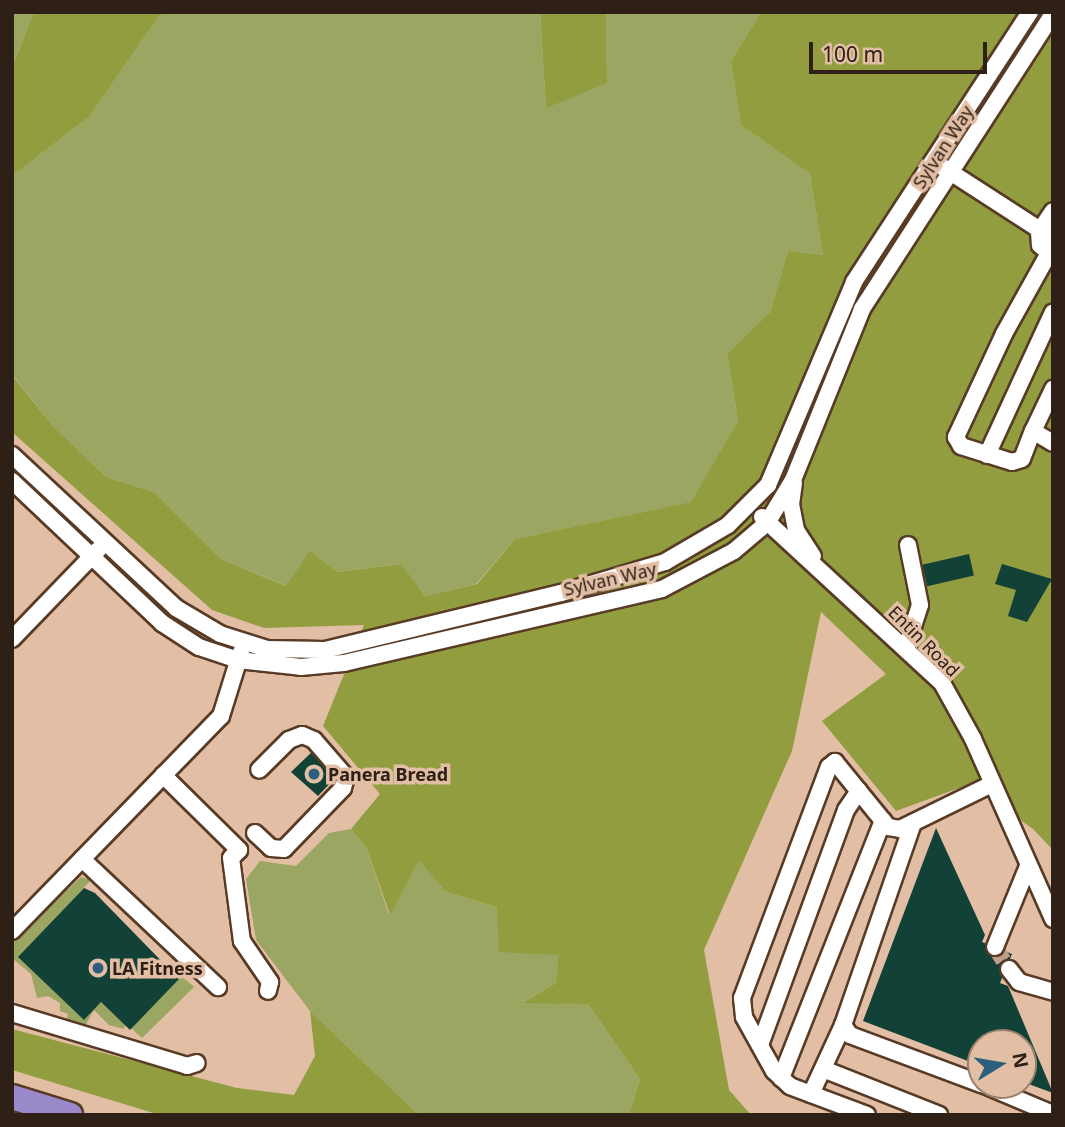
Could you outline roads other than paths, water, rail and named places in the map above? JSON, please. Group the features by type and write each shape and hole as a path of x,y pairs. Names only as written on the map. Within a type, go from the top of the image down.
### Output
{"highway":[{"path":"12,1097 71,1115"}],"street":[{"name":"Sylvan Way","path":"12,481 162,623 199,647 238,660 328,665 665,562 705,541 750,506 768,485 787,447 855,282 1030,12"},
{"name":"Sylvan Way","path":"12,455 176,608 243,643 291,652 325,650 662,589 734,551 767,523 798,468 862,309 1053,14"},
{"path":"933,160 1039,232 1049,236 1051,251 1004,334 956,437 961,446 1017,463 1053,389"},
{"path":"1039,232 1053,211"},
{"path":"987,454 1053,312"},
{"path":"1032,432 1053,443"},
{"path":"798,468 792,504 796,530 823,573"},
{"name":"Entin Road","path":"750,506 906,648 955,703 1053,919"},
{"path":"12,639 107,541"},
{"path":"906,648 920,605 908,545"},
{"path":"12,931 221,716 243,643"},
{"path":"255,833 271,848 284,849 309,817 343,788 346,777 314,740 302,735 293,737 259,770"},
{"path":"867,1115 811,1094 781,1077 744,1017 742,998 829,766 835,762 883,821 900,829 992,784"},
{"path":"163,775 239,850 231,858 242,941 270,982 268,991"},
{"path":"760,1045 846,810 859,791"},
{"path":"781,1077 883,821"},
{"path":"811,1094 843,1025 914,823"},
{"path":"82,859 218,988"},
{"path":"995,947 1028,866"},
{"path":"1009,969 1019,982 1053,992"},
{"path":"12,1013 187,1066 197,1063"},
{"path":"843,1025 850,1035 967,1078"},
{"path":"822,1069 939,1115"},
{"path":"1018,1099 1053,1114"}],"tunnel":[{"path":"995,947 1009,969"}],"place":[{"name":"Panera Bread","path":"314,774"},
{"name":"LA Fitness","path":"98,968"}]}
